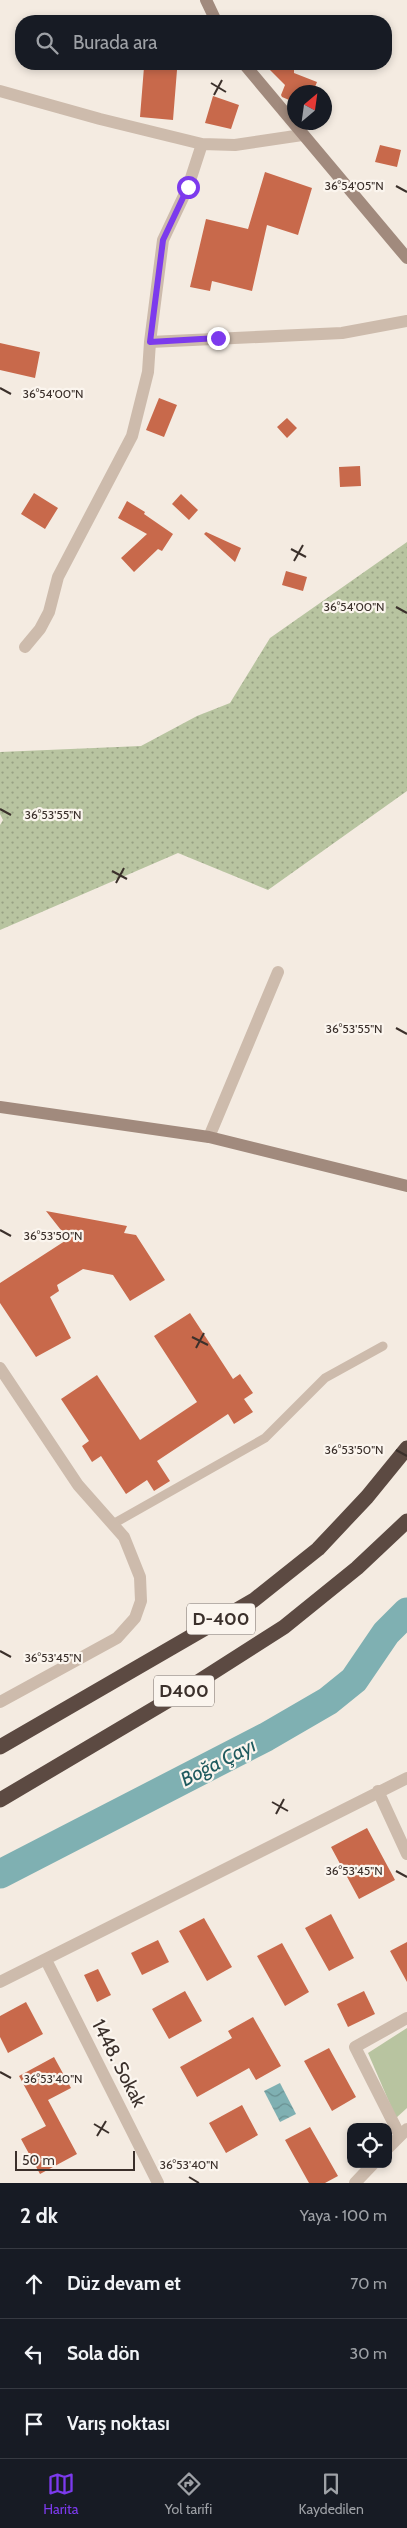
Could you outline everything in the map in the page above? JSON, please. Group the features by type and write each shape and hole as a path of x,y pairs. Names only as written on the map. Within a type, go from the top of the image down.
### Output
{"highway":[{"name":"D-400","path":"0,1747 254,1600 318,1549 367,1497 407,1448"},
{"name":"D400","path":"0,1800 179,1694 284,1627 357,1568 407,1521"}],"main road":[{"path":"206,0 213,15"},
{"path":"249,70 407,258"},
{"path":"0,1107 209,1137 407,1186"}],"street":[{"path":"0,91 100,119 202,144 235,145 302,135"},
{"path":"25,647 40,629 49,612 58,577 132,436 148,372 163,240 188,187 202,144"},
{"path":"150,342 342,332 407,321"},
{"path":"209,1137 278,972"},
{"path":"0,1368 78,1485 124,1537 140,1577 141,1601 135,1618 118,1638 0,1702"},
{"path":"0,1982 407,1778"},
{"path":"378,1791 407,1854"},
{"name":"1448. Sokak","path":"46,1960 158,2183"},
{"path":"392,2144 404,2132 355,2047 407,2018"},
{"path":"355,2183 369,2168"}],"lane":[{"path":"113,1524 265,1438 325,1378 382,1346"}],"green space":[{"path":"407,542 407,791 268,890 178,853 0,930 0,825 3,820 0,814 0,752 141,746 197,716 230,703 270,638"},
{"path":"407,2028 407,2108 396,2118 368,2053"}],"water":[{"path":"280,2083 296,2114 280,2122 264,2091"}],"building":[{"path":"144,70 177,70 173,120 140,117"},
{"path":"270,70 294,70 294,73 317,82 316,85 287,85 287,99 281,95 285,85"},
{"path":"213,96 239,105 231,129 205,123"},
{"path":"380,145 401,150 397,167 375,162"},
{"path":"265,172 312,188 298,235 267,225 252,291 212,281 210,291 190,287 206,219 248,229"},
{"path":"0,343 40,352 35,378 0,370"},
{"path":"159,398 177,405 164,437 146,430"},
{"path":"287,418 297,428 287,438 277,427"},
{"path":"360,466 361,486 340,487 339,467"},
{"path":"34,493 58,508 45,529 21,514"},
{"path":"181,494 198,510 189,520 172,504"},
{"path":"127,501 145,512 144,514 173,534 162,551 158,549 134,572 121,558 147,534 118,518"},
{"path":"206,532 241,548 235,562 204,534"},
{"path":"286,571 307,577 303,591 282,585"},
{"path":"46,1211 127,1226 124,1233 136,1235 165,1280 130,1301 113,1275 83,1269 57,1285 59,1291 50,1297 71,1338 36,1357 0,1303 0,1283 68,1239"},
{"path":"190,1313 233,1379 240,1374 253,1393 244,1399 253,1412 234,1424 228,1414 157,1461 170,1481 154,1491 147,1480 126,1494 101,1456 92,1462 82,1446 89,1441 61,1399 97,1375 140,1440 197,1402 154,1336"},
{"path":"367,1828 395,1880 359,1899 331,1847"},
{"path":"331,1914 354,1958 329,1971 305,1928"},
{"path":"204,1918 232,1967 207,1981 179,1931"},
{"path":"158,1940 169,1962 142,1975 131,1953"},
{"path":"407,1942 407,1982 390,1951"},
{"path":"282,1943 309,1992 285,2006 257,1956"},
{"path":"98,1969 111,1995 97,2002 84,1975"},
{"path":"185,1991 202,2021 169,2039 152,2009"},
{"path":"364,1991 375,2014 348,2027 337,2004"},
{"path":"26,2002 43,2034 8,2053 0,2037 0,2016"},
{"path":"253,2017 281,2066 256,2080 249,2068 197,2097 180,2067 232,2038 228,2031"},
{"path":"329,2048 356,2097 332,2111 304,2061"},
{"path":"54,2057 71,2088 48,2100 77,2154 40,2174 21,2139 46,2126 19,2076"},
{"path":"242,2105 258,2135 226,2153 209,2123"},
{"path":"310,2127 338,2176 325,2183 309,2183 285,2140"}],"waterway":[{"name":"Boğa Çayı","path":"0,1874 266,1737 328,1701 354,1680 386,1633 407,1612"}],"route":[{"path":"188,187 163,240 150,342 218,338"}]}
